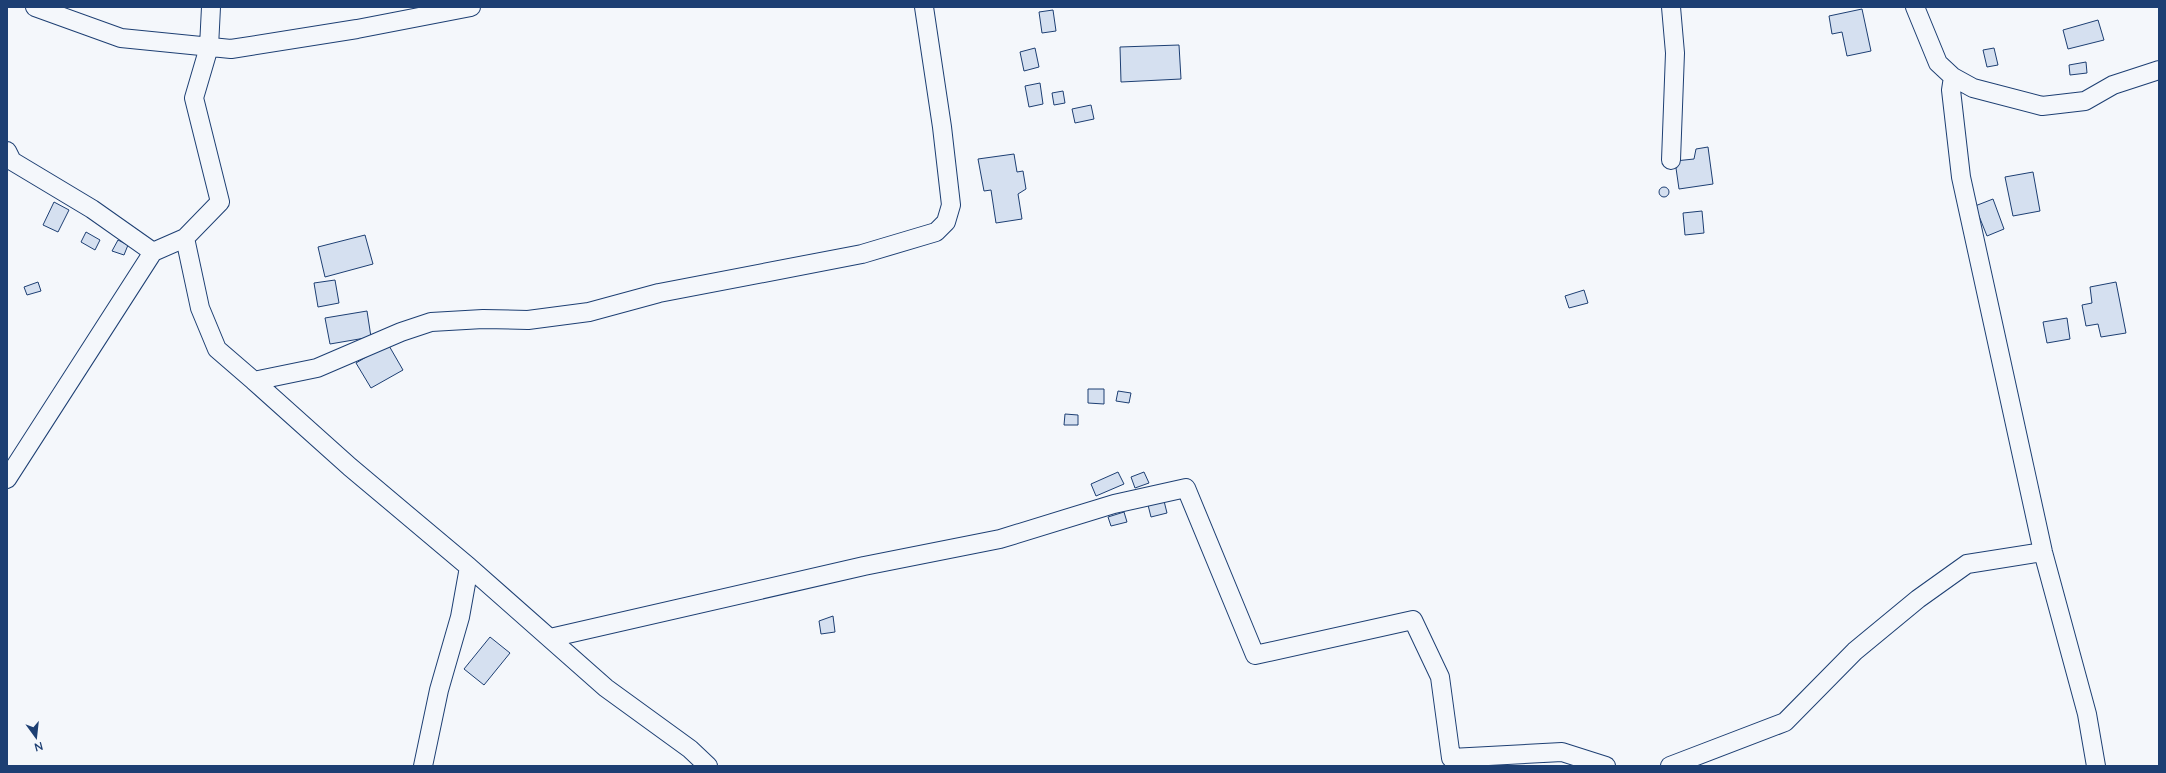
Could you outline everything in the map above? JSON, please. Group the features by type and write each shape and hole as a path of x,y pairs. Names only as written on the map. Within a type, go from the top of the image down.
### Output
{"street":[{"path":"35,7 121,38 231,49 357,29 471,7"},
{"path":"7,479 153,252 185,238 220,202 194,98 209,47 211,7"},
{"path":"254,381 317,368 401,332 431,322 483,319 528,320 590,312 659,293 862,254 936,232 946,222 951,205 942,127 924,7"},
{"path":"1671,7 1674,53 1671,160"},
{"path":"1915,7 1938,63 1953,77 1973,88 2042,106 2085,102 2113,86 2159,70"},
{"path":"1953,77 1951,90 1961,177 2043,552 2088,714 2096,766"},
{"path":"7,151 12,161 92,209 153,252"},
{"path":"185,238 200,308 216,349 350,467 469,566 606,688 690,749 708,766"},
{"path":"550,638 864,566 1000,539 1114,504 1186,488 1255,655 1413,620 1440,677 1451,758 1562,752 1606,766"},
{"path":"1670,766 1785,722 1854,651 1918,599 1967,564 2043,552"},
{"path":"423,766 439,690 460,617 469,566"}],"building":[{"path":"1862,9 1871,51 1847,56 1842,32 1832,34 1829,16"},
{"path":"1053,10 1056,31 1042,33 1039,12"},
{"path":"2098,20 2104,40 2068,49 2063,30"},
{"path":"1179,45 1181,79 1121,82 1120,47"},
{"path":"1035,48 1039,67 1024,71 1020,52"},
{"path":"1994,48 1998,65 1987,67 1983,50"},
{"path":"2086,62 2087,73 2070,75 2069,65"},
{"path":"1040,83 1043,104 1029,107 1025,86"},
{"path":"1063,91 1065,103 1054,105 1052,93"},
{"path":"1091,105 1094,119 1075,123 1072,109"},
{"path":"1708,147 1713,184 1679,189 1675,161 1694,159 1696,149"},
{"path":"1014,154 1017,172 1023,171 1026,189 1018,194 1022,219 996,223 991,190 984,191 978,159"},
{"path":"2033,172 2040,211 2013,216 2005,177"},
{"path":"1662,187 1666,187 1668,188 1668,196 1662,197 1659,194 1659,190"},
{"path":"1993,199 2004,229 1987,236 1975,206"},
{"path":"54,202 69,210 58,232 43,225"},
{"path":"1702,211 1704,233 1685,235 1683,213"},
{"path":"86,232 100,240 95,250 81,242"},
{"path":"365,235 373,264 325,277 318,247"},
{"path":"118,240 128,245 124,255 112,251"},
{"path":"335,280 339,303 318,307 314,283"},
{"path":"38,282 41,291 27,295 24,287"},
{"path":"2116,282 2126,333 2101,337 2098,324 2086,326 2082,305 2092,303 2090,287"},
{"path":"1584,290 1588,303 1569,308 1565,296"},
{"path":"367,311 371,337 330,344 325,318"},
{"path":"2067,318 2070,339 2047,343 2043,322"},
{"path":"388,344 403,370 371,388 356,363"},
{"path":"1088,389 1104,389 1104,404 1088,403"},
{"path":"1118,391 1131,393 1129,403 1116,401"},
{"path":"1065,414 1078,415 1078,425 1064,425"},
{"path":"1118,472 1124,484 1096,496 1091,484"},
{"path":"1144,472 1149,483 1135,488 1131,477"},
{"path":"1164,501 1167,513 1151,517 1148,505"},
{"path":"1124,512 1127,522 1111,526 1108,517"},
{"path":"833,616 835,632 821,634 819,621"},
{"path":"490,637 510,653 484,685 464,669"}]}
